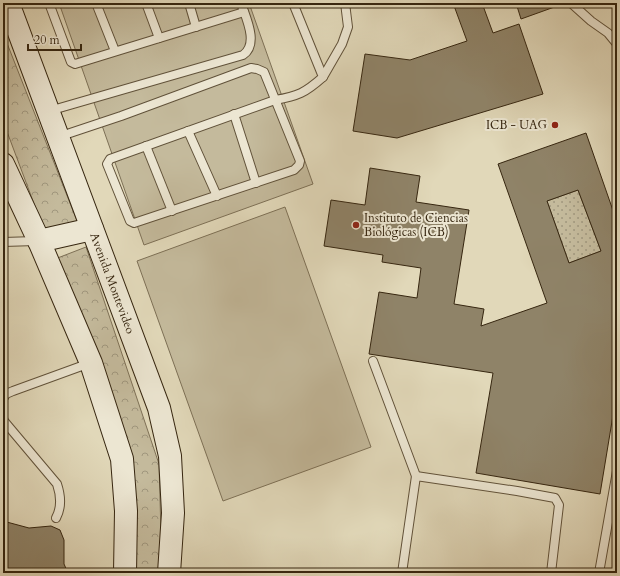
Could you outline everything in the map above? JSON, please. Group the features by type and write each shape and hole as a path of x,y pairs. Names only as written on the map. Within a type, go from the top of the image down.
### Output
{"street":[{"name":"Avenida Montevideo","path":"8,3 159,408 170,456 173,513 169,573"},
{"path":"3,164 39,241 91,363 122,459 126,511 125,573"},
{"path":"39,241 92,229"}],"lane":[{"path":"49,3 72,62 75,64 244,12"},
{"path":"96,3 115,51"},
{"path":"146,3 159,38"},
{"path":"189,3 196,27"},
{"path":"48,111 243,55 248,52 252,40 241,3"},
{"path":"293,3 323,77"},
{"path":"58,137 121,116 250,68 264,72 275,100 300,161 299,165 294,170 134,223 130,221 107,164 110,159 234,114 275,100 303,92 323,77 342,44 348,27 345,3"},
{"path":"571,3 591,21 608,33 617,44"},
{"path":"243,55 250,68"},
{"path":"234,114 256,183"},
{"path":"188,131 217,196"},
{"path":"146,146 172,211"},
{"path":"3,242 39,241"},
{"path":"373,361 416,476 402,573"},
{"path":"3,399 6,394 13,391 91,363"},
{"path":"3,418 57,484 61,496 59,512 56,518"},
{"path":"599,573 617,471"},
{"path":"416,476 509,489 555,498 559,505 551,573"}],"green space":[{"path":"59,3 249,3 313,184 144,245"},
{"path":"3,33 79,226 45,233 3,121"},
{"path":"578,190 601,251 569,263 547,201"},
{"path":"285,207 371,447 223,501 137,261"},
{"path":"86,247 159,464 161,533 158,573 129,573 133,520 55,259"}],"building":[{"path":"453,3 482,3 493,33 519,24 543,94 397,138 353,131 365,54 410,60 467,41"},
{"path":"516,3 560,3 560,5 521,19"},
{"path":"586,133 617,222 617,391 600,494 476,473 493,373 369,354 379,292 417,298 421,268 382,262 383,255 324,246 331,200 365,205 370,168 420,176 416,202 469,210 454,304 484,309 481,326 547,303 498,164","holes":["578,190 601,251 569,263 547,201"]},
{"path":"3,521 29,528 51,526 60,530 64,540 64,564 68,573 3,573"}],"place":[{"name":"ICB - UAG","path":"555,125"},
{"name":"Instituto de Ciencias Biológicas (ICB)","path":"356,225"}]}
